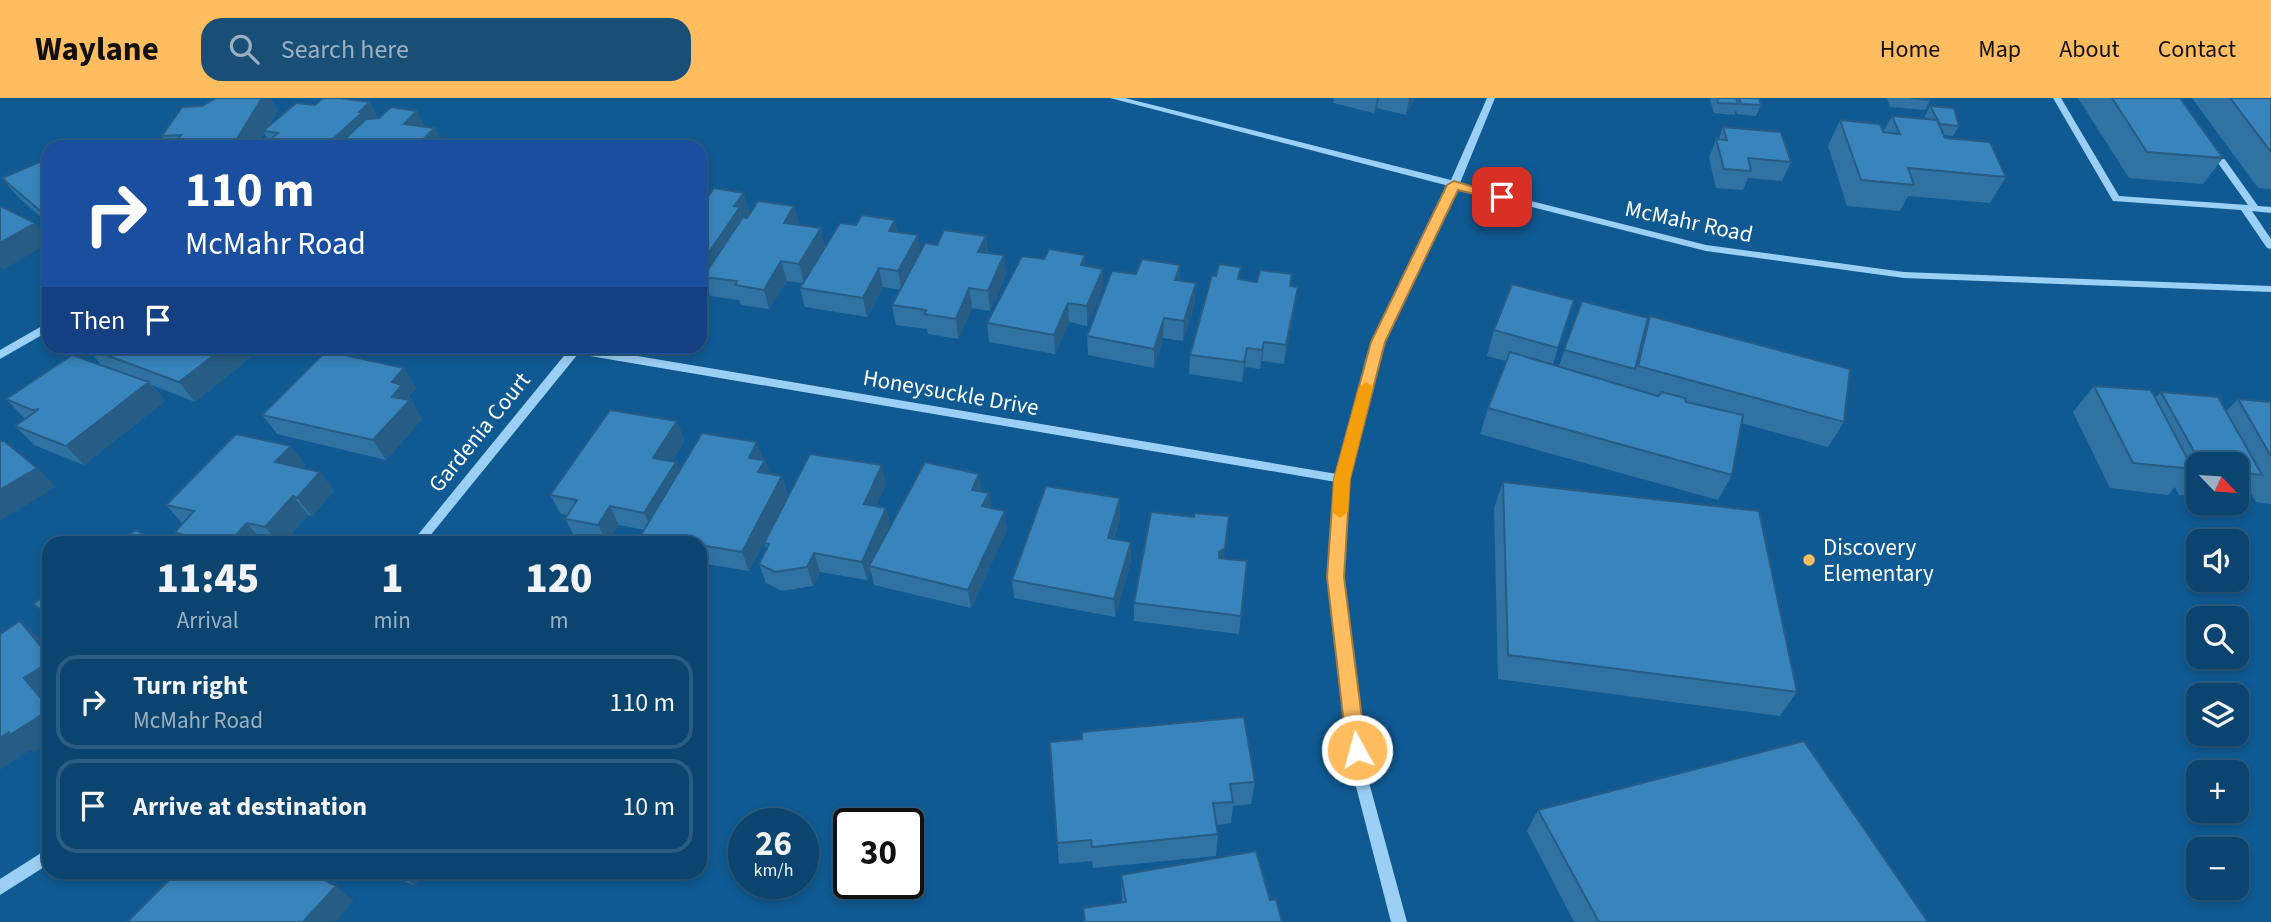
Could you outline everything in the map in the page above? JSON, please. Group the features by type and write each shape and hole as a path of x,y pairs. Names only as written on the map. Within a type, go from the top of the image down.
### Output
{"street":[{"name":"McMahr Road","path":"1114,98 1706,248 1904,275 2271,289"},
{"path":"1399,922 1360,775 1335,577 1342,479 1378,342 1454,185 1492,98"},
{"path":"2057,98 2116,198 2271,210"},
{"path":"2207,142 2271,246"},
{"path":"0,355 42,330"},
{"name":"Gardenia Court","path":"423,536 572,354"},
{"name":"Honeysuckle Drive","path":"599,354 1342,479"},
{"path":"0,888 42,860"}],"building":[{"path":"216,98 262,98 236,140 177,140 181,135 162,136 182,107 202,106"},
{"path":"323,98 370,102 359,112 363,112 332,140 270,140 278,133 263,131 296,103 315,105"},
{"path":"1717,98 1736,98 1738,104 1718,103"},
{"path":"1739,98 1759,98 1761,105 1741,104"},
{"path":"2112,98 2180,98 2223,158 2147,152"},
{"path":"2230,98 2271,98 2271,152"},
{"path":"1930,106 1954,108 1959,126 1940,124"},
{"path":"391,107 417,111 404,124 435,128 422,140 344,140 366,119 379,118"},
{"path":"1892,116 1937,120 1945,138 1990,142 2006,177 1908,168 1914,185 1861,180 1840,120 1880,124 1883,132 1900,134"},
{"path":"1723,127 1781,132 1791,162 1748,158 1751,171 1724,169 1716,139 1727,140"},
{"path":"42,161 42,212 2,178"},
{"path":"714,188 744,193 734,206 740,207 707,255 707,198"},
{"path":"758,201 794,206 784,223 821,228 799,264 781,261 764,290 735,285 737,281 707,277 707,271 743,217 747,218"},
{"path":"0,206 35,223 0,243"},
{"path":"862,215 895,220 889,231 918,235 898,271 879,268 863,298 800,288 840,223 856,225"},
{"path":"944,230 986,236 978,252 1004,255 988,291 969,288 956,319 924,314 926,310 892,305 925,243 937,245"},
{"path":"1049,249 1085,255 1081,265 1103,269 1087,306 1068,303 1054,335 987,323 1022,256 1044,259"},
{"path":"1142,259 1180,265 1175,280 1196,283 1184,321 1164,318 1154,349 1087,336 1112,271 1136,274"},
{"path":"1219,264 1241,267 1238,279 1257,282 1260,270 1292,274 1290,286 1298,287 1286,345 1264,342 1262,350 1247,348 1244,362 1190,355 1212,275 1216,276"},
{"path":"1512,284 1574,300 1558,348 1494,330"},
{"path":"1582,301 1648,318 1635,369 1564,350"},
{"path":"1650,316 1850,369 1844,422 1638,366"},
{"path":"1510,352 1658,396 1662,392 1685,398 1686,402 1743,415 1732,475 1488,408"},
{"path":"103,354 216,354 179,382"},
{"path":"323,354 340,354 404,368 392,382 402,385 392,397 410,400 373,440 262,415"},
{"path":"72,355 149,382 66,446 15,426 39,409 32,410 6,399"},
{"path":"2094,386 2151,390 2186,456 2186,468 2133,463"},
{"path":"2161,392 2218,397 2262,475 2249,474 2249,452 2194,452"},
{"path":"2238,399 2271,402 2271,456"},
{"path":"610,410 677,421 653,458 676,462 644,513 610,506 598,525 565,519 577,500 550,495"},
{"path":"702,433 757,442 749,458 765,460 758,472 782,476 742,552 707,546 707,536 641,535"},
{"path":"236,434 291,446 275,462 320,472 297,498 293,496 265,527 247,523 235,536 186,536 175,532 194,511 166,505"},
{"path":"3,440 37,468 0,490 0,442"},
{"path":"810,454 882,465 864,504 886,508 862,562 814,553 807,567 775,572 759,564 769,544 764,543"},
{"path":"925,462 979,474 972,490 989,493 982,506 1005,511 968,590 869,566"},
{"path":"1503,482 1759,511 1797,692 1508,655"},
{"path":"1046,486 1120,498 1108,538 1131,542 1114,599 1012,580"},
{"path":"1151,512 1194,517 1194,513 1229,516 1225,548 1219,552 1219,558 1247,561 1241,616 1134,603"},
{"path":"136,530 146,536 128,536"},
{"path":"42,598 42,610 33,604"},
{"path":"20,621 42,648 42,666 24,678 42,700 42,714 10,735 9,732 0,738 0,634"},
{"path":"1244,717 1255,782 1230,784 1233,802 1213,803 1218,834 1092,847 1091,840 1057,843 1050,742 1082,739 1082,732"},
{"path":"1804,741 1928,922 1599,922 1538,810"},
{"path":"1256,851 1270,900 1276,899 1282,922 1085,922 1083,908 1126,902 1121,875"},
{"path":"170,879 322,879 336,886 303,922 127,922"}],"slow traffic":[{"path":"1340,512 1342,479 1366,387"}],"place":[{"name":"Discovery Elementary","path":"1809,560"}],"route":[{"path":"1357,750 1335,577 1342,479 1378,342 1454,185 1502,197"}]}
